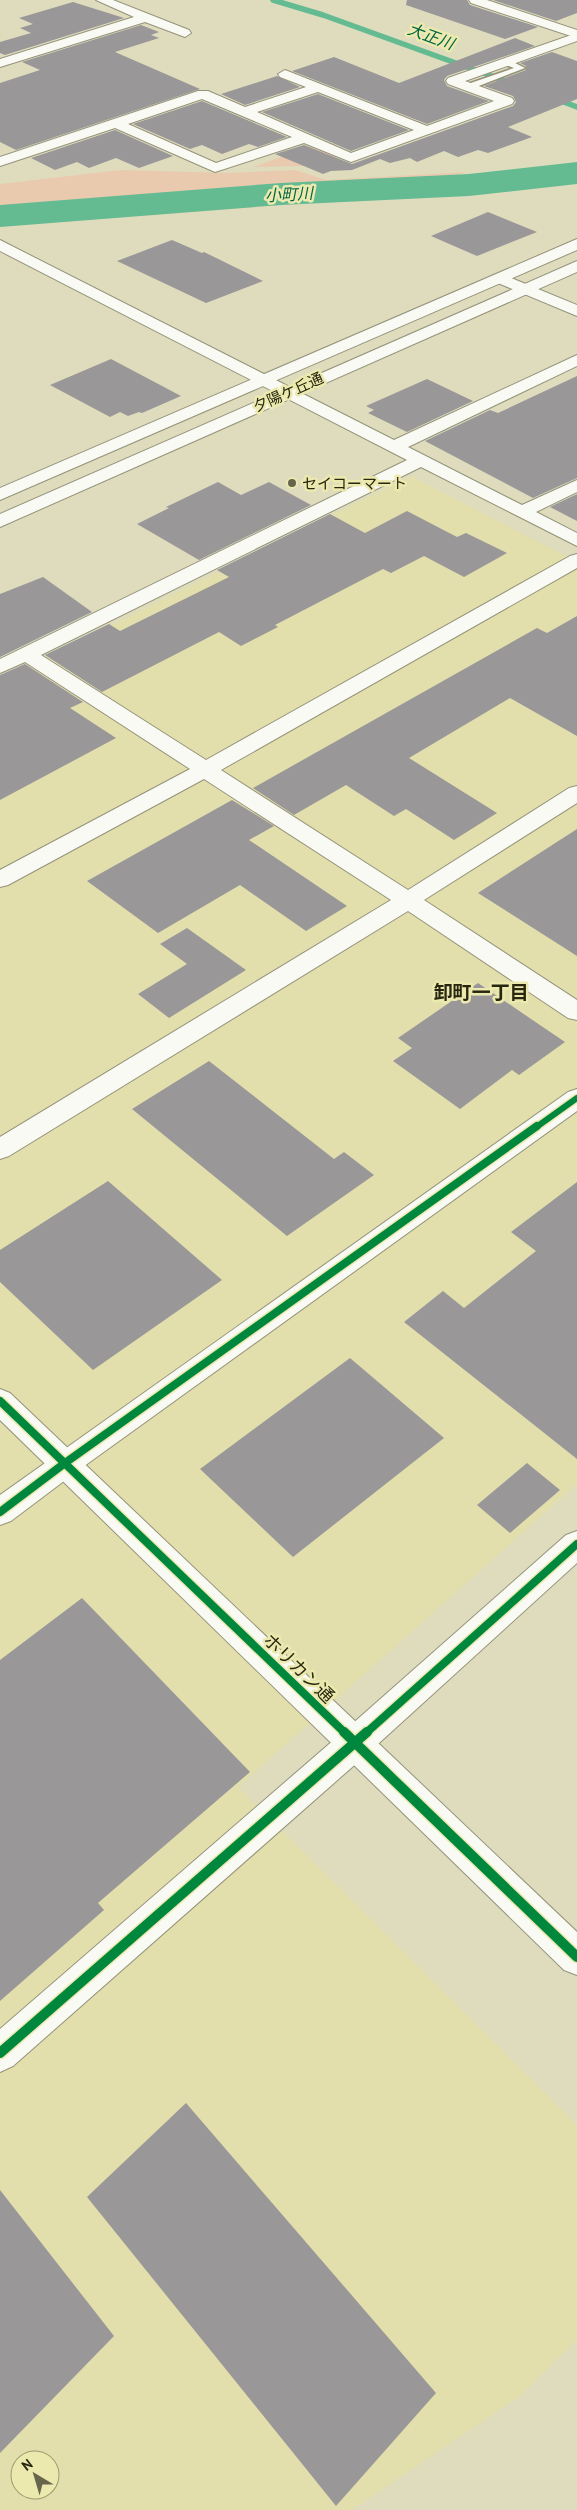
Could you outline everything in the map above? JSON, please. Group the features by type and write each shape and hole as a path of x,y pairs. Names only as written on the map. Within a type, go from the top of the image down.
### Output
{"street":[{"path":"102,0 184,32"},
{"path":"475,0 577,35"},
{"path":"0,63 147,17"},
{"path":"468,81 491,67 508,67 577,35"},
{"path":"285,74 428,131"},
{"path":"0,162 203,94 351,158 507,102 468,81"},
{"path":"244,112 319,87"},
{"path":"115,124 214,168 304,138"},
{"name":"夕陽ケ丘通","path":"0,495 577,244"},
{"path":"1,245 266,379 420,461 577,540"},
{"name":"夕陽ケ丘通","path":"0,520 577,266"},
{"path":"499,278 577,311"},
{"path":"393,447 577,360"},
{"path":"0,667 420,461"},
{"path":"522,512 577,485"},
{"path":"0,880 206,768 577,560"},
{"path":"26,654 206,768 577,1012"},
{"path":"0,1149 408,900 577,793"},
{"path":"0,1512 65,1463 577,1098"},
{"name":"ホリカン通","path":"0,1401 577,1957"},
{"path":"0,2053 355,1743 577,1544"}],"lane":[{"path":"468,81 485,81 508,67"}],"shaded area":[{"path":"314,145 339,156 306,166 253,167"},
{"path":"121,170 226,173 295,170 326,180 465,172 403,196 0,226 0,184"},
{"path":"411,476 577,562 577,1484 238,1787 577,2125 577,2340 520,2396 352,2510 0,2510 0,681"}],"building":[{"path":"407,0 467,0 470,5 538,27 505,39 406,5"},
{"path":"493,0 577,0 577,13 556,21"},
{"path":"73,2 124,18 5,55 0,53 0,42 31,33 20,28 33,24 19,18"},
{"path":"141,25 159,32 151,35 159,38 115,52 200,89 16,150 0,142 0,83 40,70 22,62"},
{"path":"515,38 535,46 447,76 444,80 447,86 489,101 427,124 292,71 334,57 399,83"},
{"path":"552,52 577,61 577,99 508,127 532,137 488,153 478,150 458,157 444,151 417,162 410,158 390,163 380,159 352,170 331,171 323,174 275,154 304,145 352,164 513,106 516,102 513,96 484,86 526,70 526,66 520,63"},
{"path":"277,76 300,87 245,105 221,94"},
{"path":"318,94 409,130 351,151 262,112"},
{"path":"202,101 287,137 258,147 249,144 222,154 202,145 190,149 133,124"},
{"path":"115,130 173,156 139,168 116,158 89,168 77,162 55,170 31,158"},
{"path":"488,212 537,232 477,256 431,236"},
{"path":"172,240 202,253 204,252 263,281 206,303 117,261"},
{"path":"111,359 181,396 142,413 139,412 128,416 120,412 110,417 50,385"},
{"path":"577,376 577,478 533,498 425,441 490,410 498,413"},
{"path":"427,379 473,401 407,432 368,413 374,410 366,406"},
{"path":"218,482 241,495 269,482 311,505 199,560 137,524 169,508 166,507"},
{"path":"577,494 577,521 550,507"},
{"path":"407,511 457,537 466,533 507,553 464,577 424,556 391,573 383,569 275,625 278,627 241,646 219,632 102,692 45,655 109,624 120,631 229,577 217,570 330,514 365,533"},
{"path":"43,577 92,612 0,657 0,594"},
{"path":"577,616 577,736 510,698 409,758 497,813 454,840 406,809 394,816 346,785 294,815 253,788 537,628 547,633"},
{"path":"25,664 83,702 70,708 116,738 0,800 0,675"},
{"path":"232,800 274,826 249,840 347,906 306,931 240,885 158,933 87,881"},
{"path":"577,829 577,956 478,893"},
{"path":"187,928 246,970 169,1018 138,994 187,964 160,944"},
{"path":"478,983 565,1042 519,1075 512,1070 460,1109 393,1061 412,1048 398,1038"},
{"path":"209,1061 334,1159 344,1152 374,1175 287,1236 132,1109"},
{"path":"108,1181 222,1280 93,1370 0,1282 0,1250"},
{"path":"577,1182 577,1459 404,1322 443,1291 464,1308 536,1251 511,1232"},
{"path":"350,1358 444,1438 293,1557 200,1469"},
{"path":"527,1463 560,1490 510,1533 477,1505"},
{"path":"82,1598 250,1772 98,1903 104,1910 0,2001 0,1660"},
{"path":"186,2103 436,2393 336,2506 87,2197"},
{"path":"0,2190 114,2336 0,2453"}],"waterway":[{"name":"大正川","path":"273,0 323,15 514,84"},
{"name":"大正川","path":"553,98 577,107"},
{"name":"小町川","path":"0,216 281,194 469,185 577,173"}],"cycle path":[{"path":"0,1512 65,1463 577,1098"},
{"path":"0,1401 577,1957"},
{"path":"0,2053 355,1743 577,1544"}],"place":[{"name":"セイコーマート","path":"292,483"}],"district":[{"name":"卸町一丁目","path":"481,992"}]}
